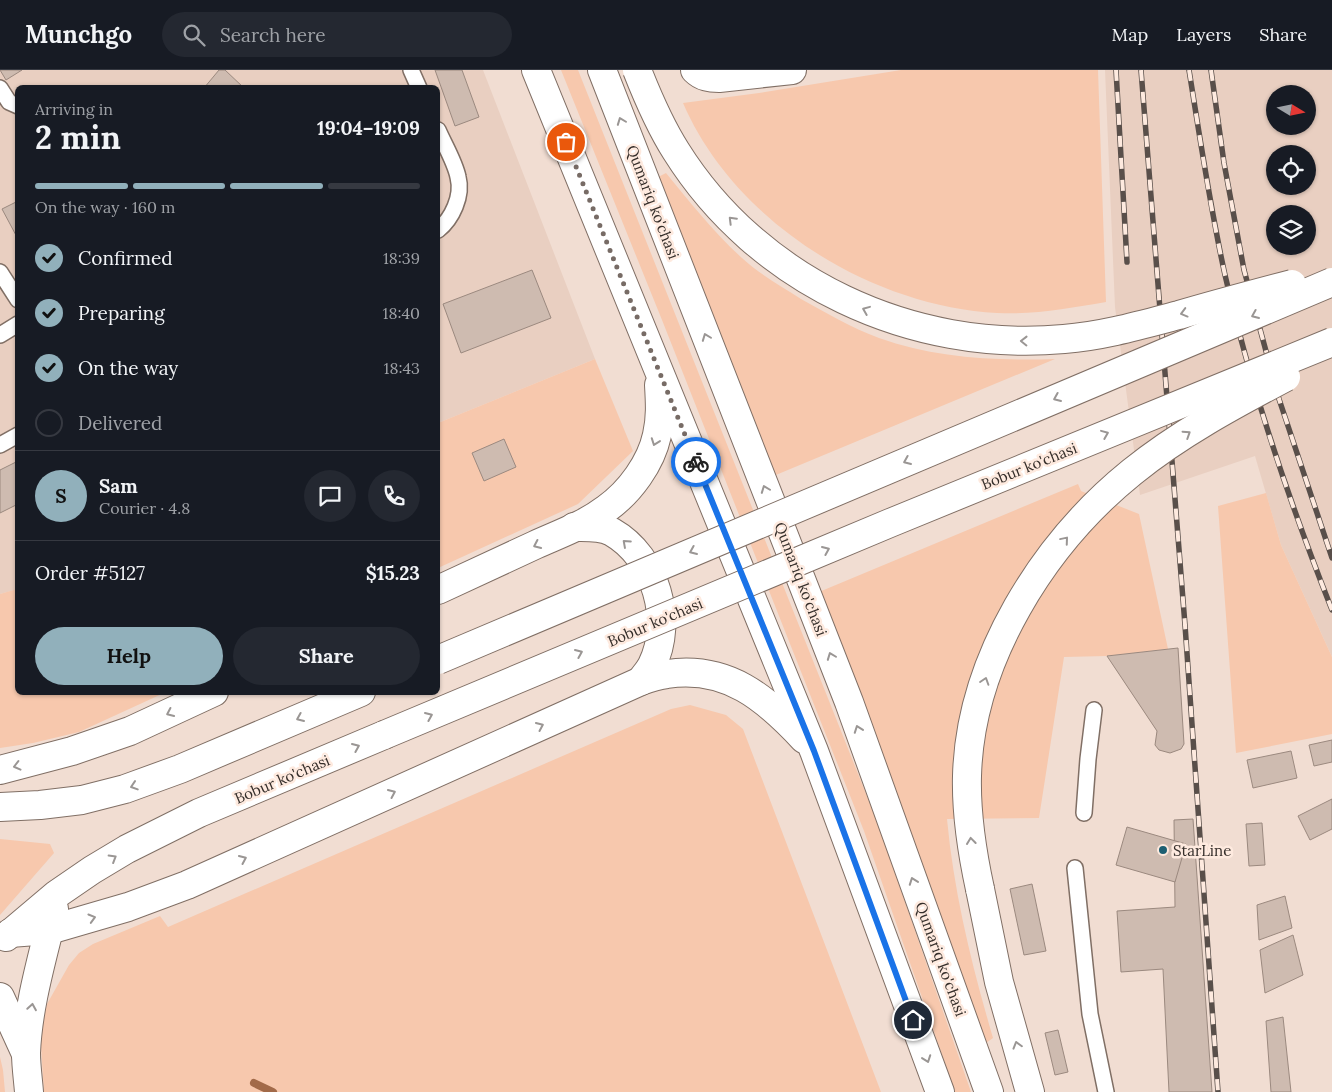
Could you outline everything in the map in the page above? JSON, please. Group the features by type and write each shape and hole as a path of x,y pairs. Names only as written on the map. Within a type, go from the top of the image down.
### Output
{"main road":[{"path":"536,70 814,751 940,1092"},
{"name":"Qumariq ko'chasi","path":"602,70 849,702 989,1092"},
{"path":"637,70 660,124 676,152 705,191 738,226 775,258 815,285 858,307 903,323 942,333 982,339 1030,341 1064,339 1126,329 1332,273"},
{"path":"695,70 698,74 708,78 792,70"},
{"path":"440,659 1332,282"},
{"name":"Bobur ko'chasi","path":"5,938 57,894 92,870 163,831 199,814 890,523 1332,342"},
{"path":"1030,1092 994,959 976,870 968,814 967,777 970,740 983,688 992,662 1011,620 1038,574 1077,525 1111,490 1133,472 1217,414 1332,352"},
{"path":"440,589 574,527 607,508 638,477 649,458 657,436 660,411 659,385 654,359"},
{"path":"574,527 594,527 611,532 637,554 654,584 662,616 662,633 652,667 641,681"},
{"path":"5,938 49,930 128,907 186,885 641,681 667,674 692,673 718,676 742,686 774,708 814,751"},
{"path":"0,770 72,751 130,731 208,695"},
{"path":"0,807 82,800 125,789 180,769 354,695"},
{"path":"29,1092 26,1055 32,1006 57,894"},
{"path":"0,997 26,1055"}],"lane":[{"path":"411,70 418,85"},
{"path":"0,88 9,102 15,105"},
{"path":"440,135 458,177 459,192 456,204 446,224 440,228"},
{"path":"0,272 15,295"},
{"path":"0,335 15,326"},
{"path":"0,445 15,437"},
{"path":"1084,813 1094,710"},
{"path":"1075,868 1090,1014 1106,1092"}],"shaded area":[{"path":"0,70 483,70 595,359 440,422 440,85 15,85 15,590 0,594"},
{"path":"561,70 578,70 878,824 971,1092 955,1092 864,831"},
{"path":"901,70 1098,70 1106,302 1038,312 997,313 949,307 901,294 855,275 811,250 771,219 736,185 706,146 683,103"},
{"path":"1105,70 1332,70 1332,657 1281,545 1255,456 1140,495 1115,307"},
{"path":"666,173 712,228 749,264 770,280 801,299 849,325 900,345 944,354 988,359 1055,359 771,477 654,179"},
{"path":"595,359 633,451 578,504 440,567 440,422"},
{"path":"1078,484 1081,491 1139,514 1168,649 1107,656 1064,657 1039,818 947,819 959,902 993,1038 986,1043 819,592"},
{"path":"1266,493 1281,545 1332,657 1332,734 1236,753 1218,506"},
{"path":"15,590 15,695 160,695 79,732 33,743 0,748 0,594"},
{"path":"690,705 726,715 743,729 881,1092 44,1092 40,1032 47,1004 69,965 79,953 93,944 160,916 168,927 671,709"},
{"path":"0,839 50,844 54,853 0,915"},
{"path":"0,1057 3,1070 5,1092 0,1092"}],"building":[{"path":"0,70 22,70 6,80"},
{"path":"219,70 225,70 241,85 206,85"},
{"path":"435,70 462,70 479,117 455,126"},
{"path":"15,202 15,233 2,209"},
{"path":"532,270 551,318 461,353 443,304"},
{"path":"504,439 516,467 484,481 472,453"},
{"path":"15,462 15,506 0,513 0,470"},
{"path":"1178,648 1184,744 1181,749 1170,753 1159,750 1155,745 1157,731 1107,656"},
{"path":"1332,740 1332,762 1314,766 1309,745"},
{"path":"1291,751 1297,778 1253,788 1247,760"},
{"path":"1332,799 1332,829 1310,840 1298,816"},
{"path":"1193,819 1212,1092 1169,1092 1163,969 1121,972 1117,911 1175,907 1174,820"},
{"path":"1262,823 1265,865 1249,866 1246,824"},
{"path":"1127,827 1186,844 1175,882 1116,865"},
{"path":"1032,884 1046,951 1024,955 1010,889"},
{"path":"1285,896 1292,928 1259,940 1257,905"},
{"path":"1293,935 1303,975 1265,993 1260,950"},
{"path":"1283,1017 1291,1092 1271,1092 1266,1021"},
{"path":"1058,1030 1068,1072 1055,1075 1045,1033"}],"waterway":[{"path":"254,1083 273,1092"}],"railway":[{"path":"1116,70 1127,262"},
{"path":"1141,70 1185,625 1218,1092"},
{"path":"1189,70 1215,224 1235,318 1272,444 1332,610"},
{"path":"1211,70 1224,163 1244,270 1279,399 1332,558"}],"way so far":[{"path":"566,142 696,462"}],"place":[{"name":"StarLine","path":"1163,850"}],"route":[{"path":"696,462 814,751 913,1020"}]}
